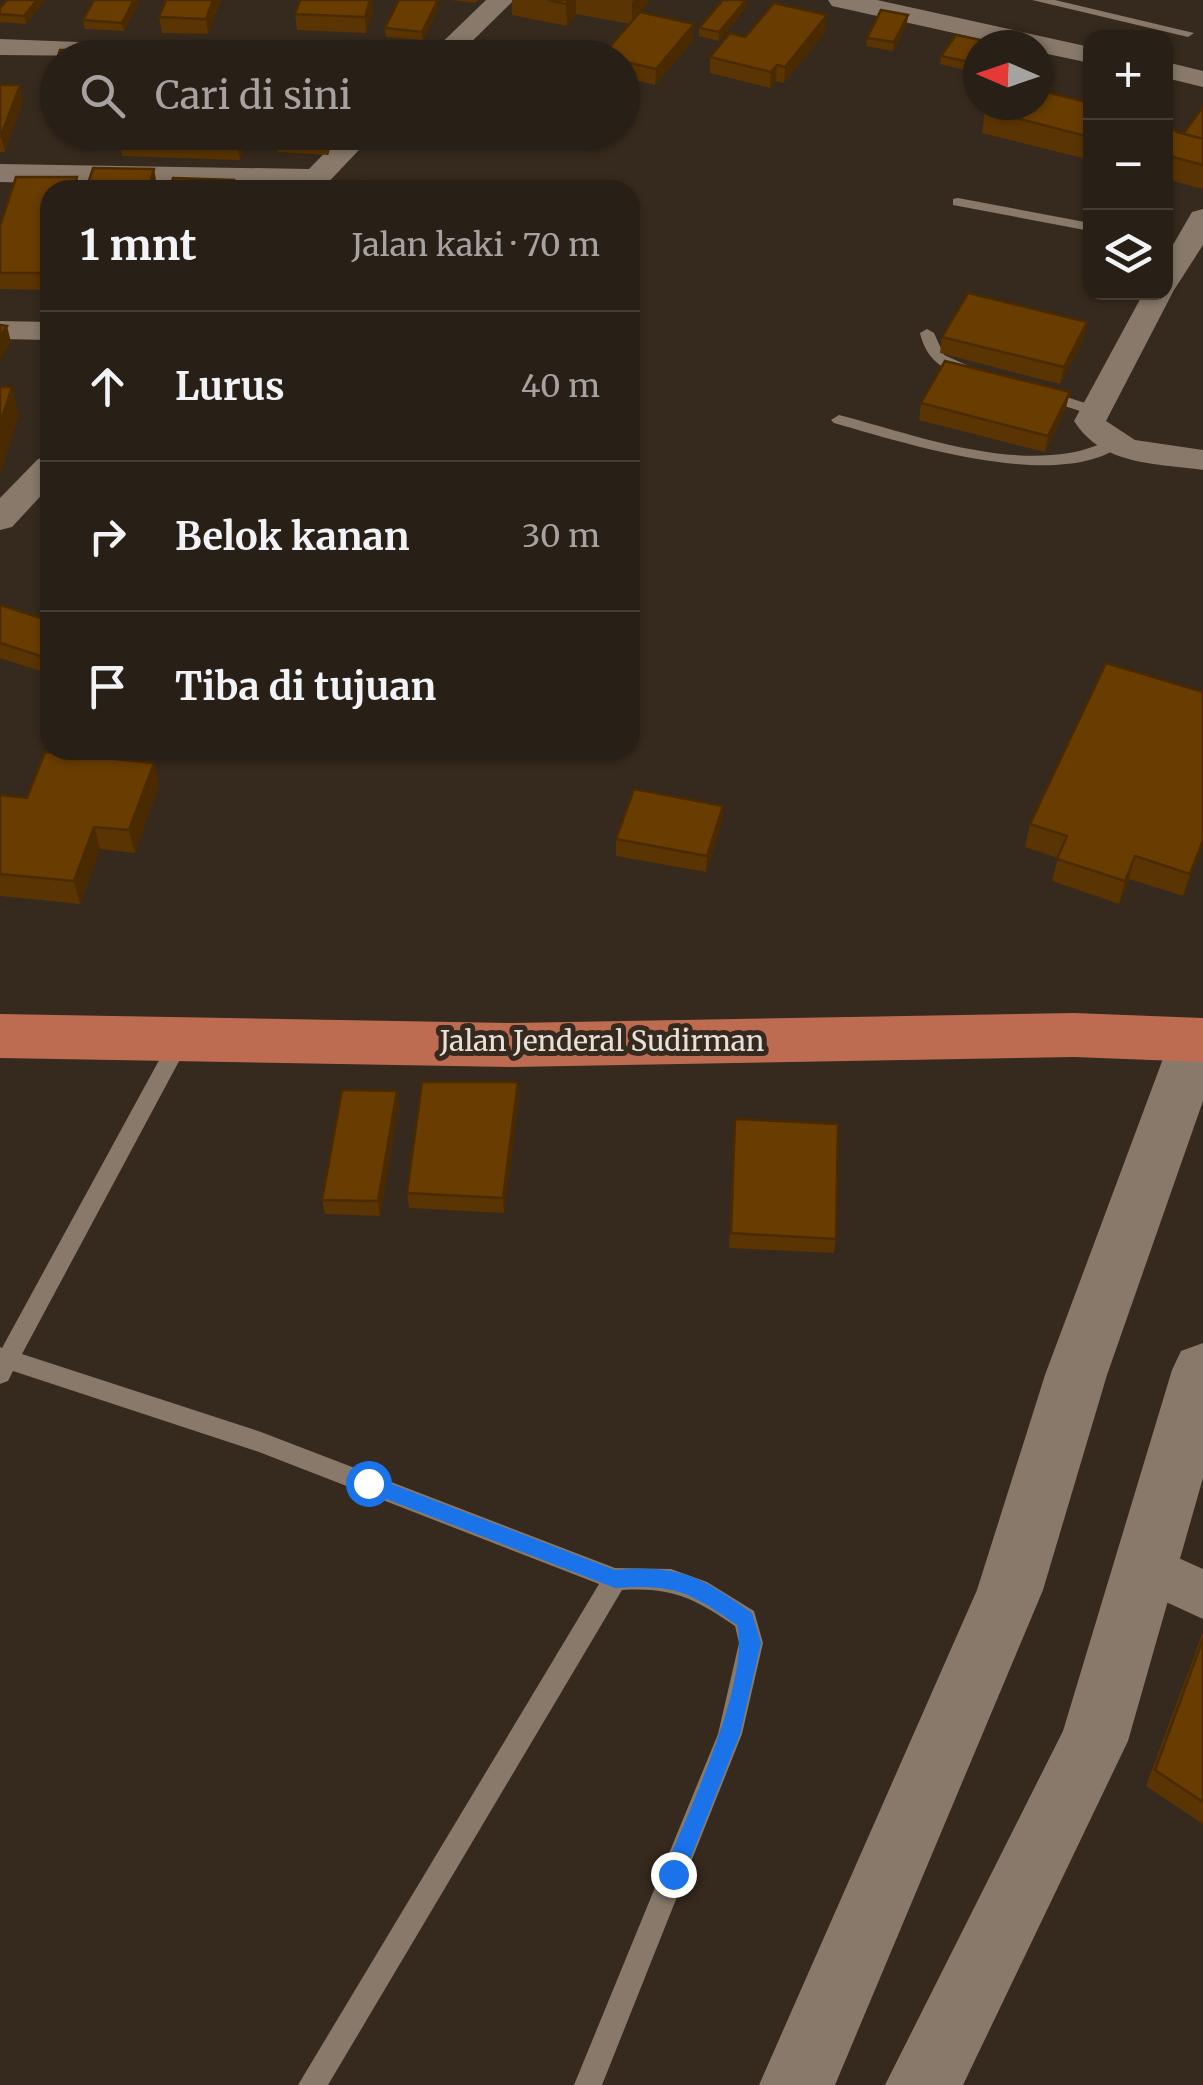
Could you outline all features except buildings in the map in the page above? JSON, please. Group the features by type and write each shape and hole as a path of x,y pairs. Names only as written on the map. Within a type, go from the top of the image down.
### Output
{"highway":[{"name":"Jalan Jenderal Sudirman","path":"0,1036 182,1036 512,1045 1074,1035 1200,1040"}],"street":[{"path":"458,40 500,0"},
{"path":"841,0 1083,53"},
{"path":"0,47 40,49"},
{"path":"1173,72 1203,79"},
{"path":"314,180 344,150"},
{"path":"0,172 207,180"},
{"path":"1175,246 1203,218"},
{"path":"1156,300 1090,421 1094,430 1114,445 1203,460"},
{"path":"0,330 40,331"},
{"path":"3,513 40,476"},
{"path":"797,2085 1010,1590 1076,1374 1200,1040"},
{"path":"923,2085 1174,1581 1203,1370"}],"lane":[{"path":"1038,0 1188,34"},
{"path":"958,202 1083,226"},
{"path":"926,333 930,352 938,362 980,375"},
{"path":"1031,391 1096,411"},
{"path":"839,420 989,454 1035,459 1067,459 1114,445"},
{"path":"182,1036 4,1363 262,1442 615,1579 656,1576 696,1586 745,1619 751,1643 730,1734 588,2085"},
{"path":"312,2085 615,1579"}],"route":[{"path":"368,1483 615,1579 656,1576 696,1586 745,1619 751,1643 730,1734 673,1874"}]}
